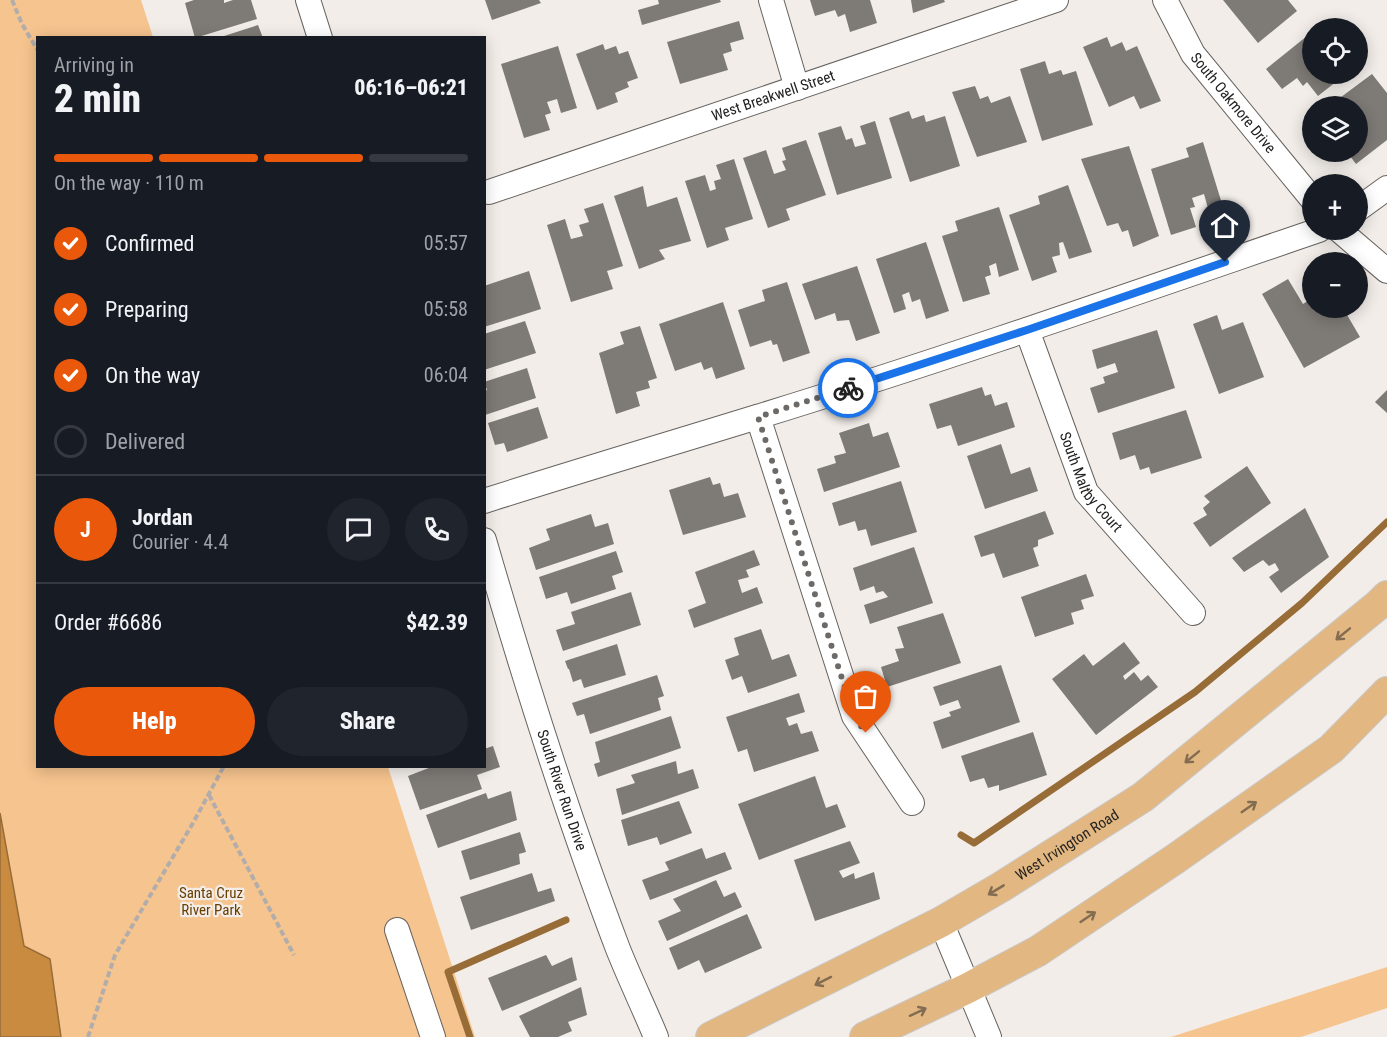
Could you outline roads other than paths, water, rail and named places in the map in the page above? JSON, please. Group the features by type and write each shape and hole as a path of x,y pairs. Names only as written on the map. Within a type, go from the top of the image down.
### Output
{"main road":[{"name":"West Irvington Road","path":"711,1037 941,922 1001,887 1143,797 1387,596"},
{"path":"865,1037 968,988 1038,951 1175,860 1331,748 1387,692"}],"street":[{"path":"308,0 319,36"},
{"path":"771,0 797,88"},
{"name":"West Breakwell Street","path":"489,192 1056,0"},
{"name":"South Oakmore Drive","path":"1165,0 1193,54 1302,188"},
{"path":"1368,202 1387,188"},
{"path":"486,500 758,417 1027,330 1302,236"},
{"path":"1351,240 1387,271"},
{"name":"South Maltby Court","path":"1027,330 1086,492 1193,613"},
{"path":"758,417 854,716 912,803"},
{"name":"South River Run Drive","path":"486,547 515,648 567,809 619,951 656,1037"},
{"path":"941,922 988,1037"},
{"path":"397,930 433,1037"}],"waterway":[{"path":"961,835 974,843 1195,692 1302,603 1387,522"},
{"path":"470,1037 448,972 566,920"}],"park label":[{"name":"Santa Cruz River Park","path":"211,902"}]}
